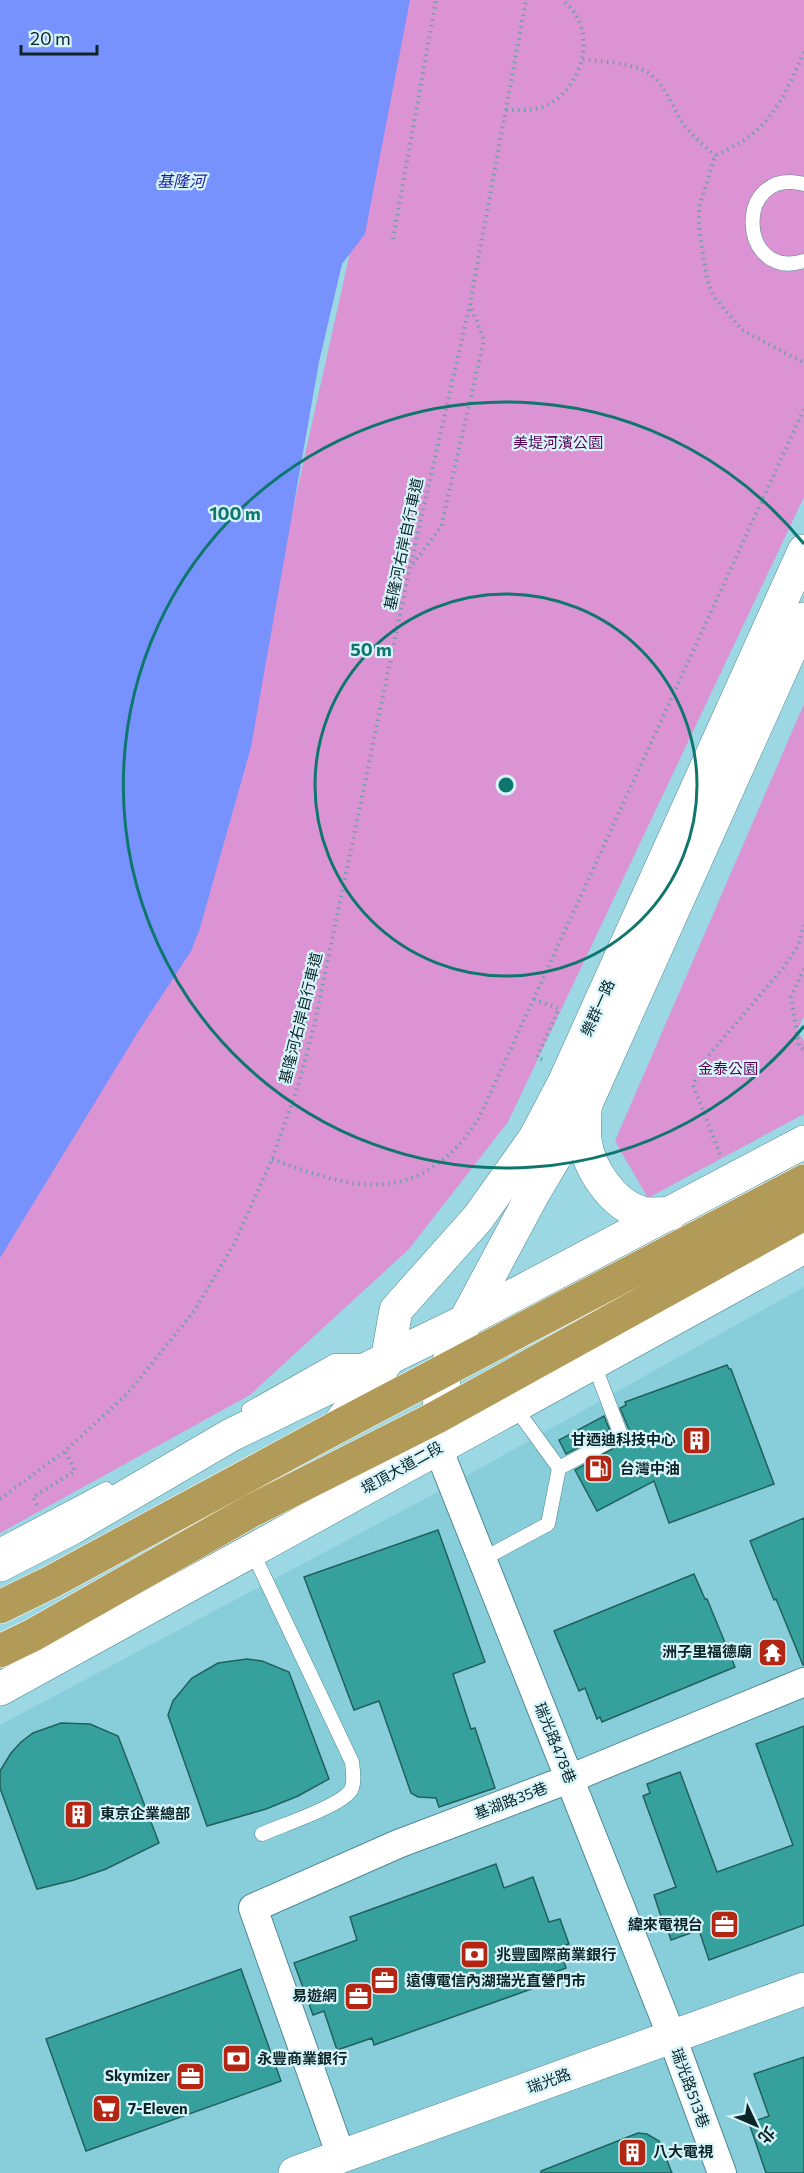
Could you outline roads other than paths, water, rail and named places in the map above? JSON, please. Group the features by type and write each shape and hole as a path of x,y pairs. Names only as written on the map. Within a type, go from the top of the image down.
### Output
{"highway":[{"path":"0,1607 804,1181"},
{"name":"堤頂大道二段","path":"0,1651 33,1635 250,1511 437,1432 804,1214"}],"street":[{"name":"樂群一路","path":"337,1427 387,1360 396,1310 478,1218 535,1138 564,1083 804,551"},
{"name":"樂群一路","path":"437,1432 446,1369 465,1321 533,1194 585,1106 804,619"},
{"path":"585,1106 585,1140 596,1172 609,1191 627,1206 642,1213 670,1214"},
{"path":"0,1565 72,1528 231,1435 465,1321 804,1142"},
{"name":"堤頂大道二段","path":"0,1689 252,1551 437,1432 514,1406 804,1246"},
{"name":"瑞光路478巷","path":"437,1432 483,1559 672,2037"},
{"name":"基湖路35巷","path":"341,2156 252,1908 398,1844 569,1779 804,1682"},
{"name":"瑞光路","path":"295,2173 804,1989"},
{"name":"瑞光路513巷","path":"672,2037 722,2173"}],"lane":[{"path":"804,184 783,182 771,187 761,195 754,206 751,219 754,238 765,253 775,260 788,263 804,261"},
{"path":"240,1414 334,1361 387,1360"},
{"path":"559,1468 621,1435 593,1362"},
{"path":"483,1559 548,1524 559,1468 514,1406"},
{"path":"0,1545 116,1484"},
{"path":"252,1551 352,1762 353,1774 352,1788 343,1800 262,1834"}],"water":[{"name":"基隆河","path":"0,0 410,0 365,234 342,264 319,362 251,747 200,928 191,951 138,1032 0,1258"}],"place":[{"name":"甘迺迪科技中心","path":"697,1440"},
{"name":"台灣中油","path":"599,1469"},
{"name":"洲子里福德廟","path":"773,1652"},
{"name":"東京企業總部","path":"79,1814"},
{"name":"緯來電視台","path":"724,1925"},
{"name":"兆豐國際商業銀行","path":"475,1955"},
{"name":"遠傳電信內湖瑞光直營門市","path":"385,1981"},
{"name":"易遊網","path":"358,1996"},
{"name":"永豐商業銀行","path":"236,2059"},
{"name":"Skymizer","path":"191,2076"},
{"name":"7-Eleven","path":"107,2109"},
{"name":"八大電視","path":"632,2152"}],"park label":[{"name":"美堤河濱公園","path":"558,443"},
{"name":"金泰公園","path":"728,1069"}]}
